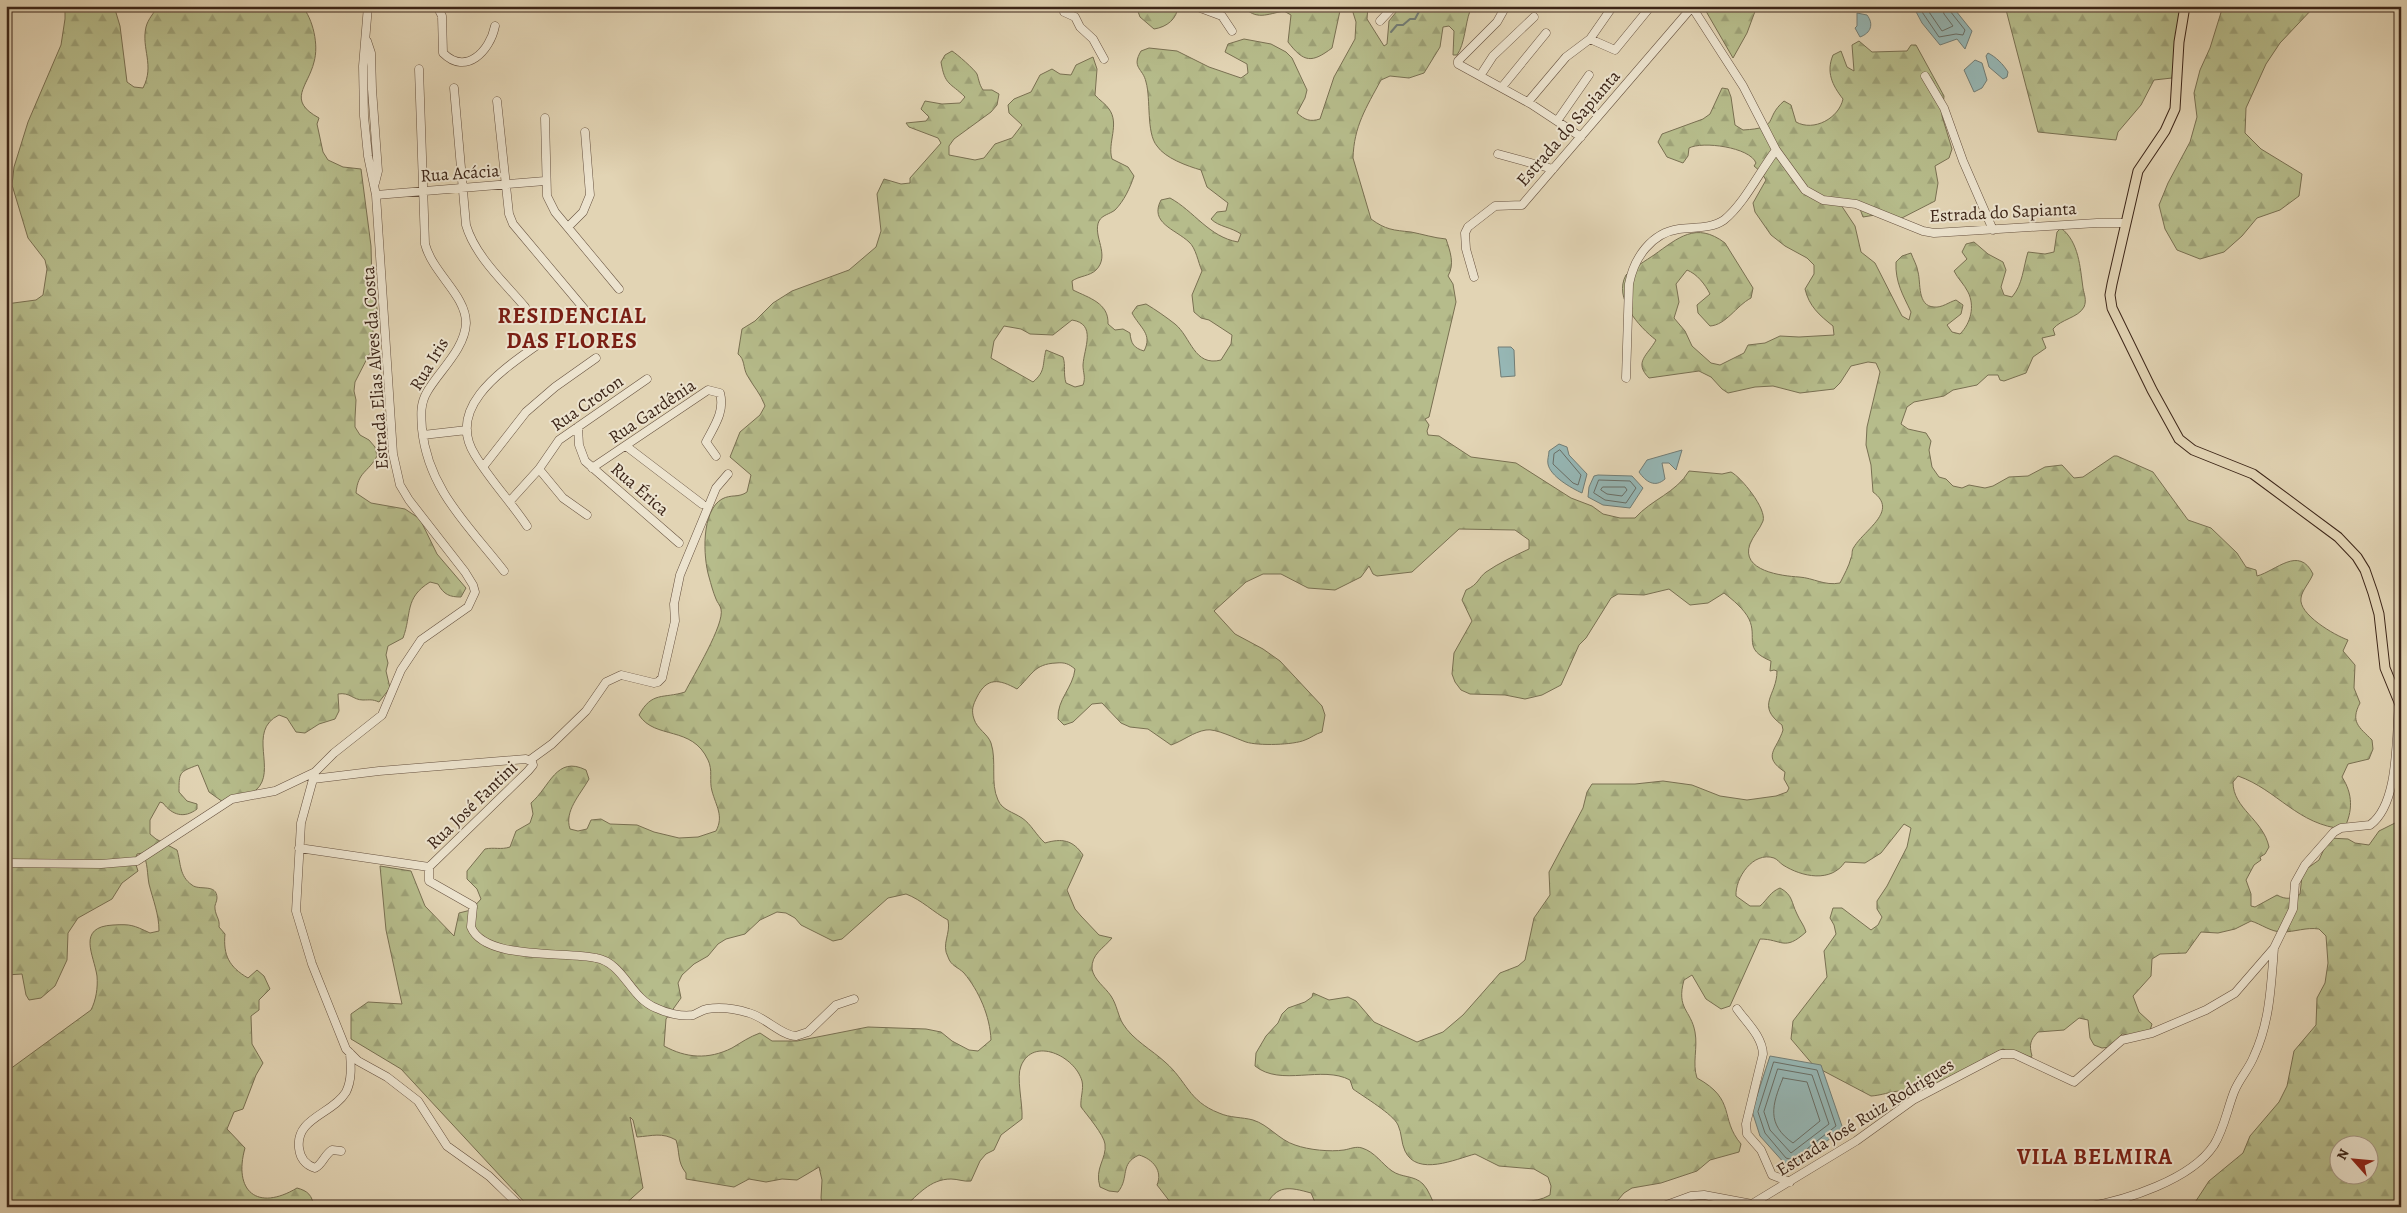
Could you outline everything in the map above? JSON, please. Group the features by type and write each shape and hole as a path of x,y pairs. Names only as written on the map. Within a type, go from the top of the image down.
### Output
{"main road":[{"path":"2185,6 2178,42 2175,109 2165,131 2138,170 2112,284 2112,308 2152,390 2179,439 2193,450 2229,462 2253,474 2338,537 2354,553 2365,570 2373,593 2379,614 2385,668 2400,706"}],"street":[{"name":"Estrada Elias Alves da Costa","path":"314,776 334,754 376,722 386,708 401,670 421,640 464,612 473,600 475,592 465,572 408,500 396,472 393,454 384,280 374,183 378,171 372,88 372,53 367,41 368,6"},
{"path":"437,6 442,16 443,52 455,62 469,62 479,55 493,36 494,26"},
{"path":"1062,6 1064,12 1075,17 1080,27 1094,39 1104,59"},
{"path":"1195,6 1222,16 1232,31"},
{"path":"1380,21 1394,6"},
{"path":"1506,6 1497,22 1458,61 1458,64 1528,102 1581,137"},
{"path":"1528,102 1566,57 1590,39 1613,6"},
{"path":"1590,39 1615,50 1651,6"},
{"name":"Estrada do Sapianta","path":"1474,277 1466,249 1468,227 1495,206 1520,206 1693,7 1743,86 1776,150 1805,190 1815,196 1856,204 1923,231 1934,233 2097,222 2126,223"},
{"path":"1480,76 1493,56 1534,16"},
{"path":"1502,87 1546,33"},
{"name":"Rua Iris","path":"419,69 425,244 428,257 462,303 466,324 463,337 422,400 423,435 429,465 446,498 504,571"},
{"path":"1557,121 1589,74"},
{"path":"1925,76 1944,108 1963,161 1993,230"},
{"path":"454,88 466,224 469,236 475,247 525,306"},
{"path":"497,101 505,184 509,214 513,224 591,317"},
{"path":"544,118 545,182 551,204 619,289"},
{"path":"568,227 588,206 590,195 585,132"},
{"path":"1626,378 1628,284 1631,271 1638,256 1658,237 1671,231 1713,225 1725,218 1776,150"},
{"path":"1498,154 1553,169"},
{"name":"Rua Acácia","path":"376,195 545,182"},
{"path":"527,526 474,454 467,430 471,408 488,383 500,371 540,343"},
{"path":"483,467 526,412 555,387 596,358"},
{"name":"Rua Croton","path":"510,501 539,469 559,440 647,379"},
{"name":"Rua Gardênia","path":"592,468 700,394 712,390 720,393 723,403 706,442 716,456"},
{"name":"Rua Érica","path":"578,427 582,454 592,468 679,542"},
{"path":"423,435 467,430"},
{"path":"626,446 702,504"},
{"path":"539,469 563,498 587,515"},
{"path":"530,760 552,744 586,711 606,682 621,675 654,683 662,678 675,621 675,598 680,576 716,488 728,474"},
{"path":"2087,1207 2108,1205 2162,1184 2206,1156 2215,1144 2234,1093 2254,1057 2261,1036 2269,1006 2274,948 2293,909 2295,882 2305,865 2334,832 2372,824 2390,797 2393,787 2400,706"},
{"name":"Rua José Fantini","path":"299,848 430,867 533,765 530,760 314,776"},
{"path":"314,776 304,806 296,896 299,921 315,972 343,1042 358,1061 387,1077 418,1101 447,1146 489,1176 521,1207"},
{"path":"6,863 101,864 137,861 232,799 275,791 314,776"},
{"path":"430,867 429,881 473,906 471,927 483,939 509,951 594,957 606,960 614,965 645,1002 662,1010 686,1016 716,1008 739,1011 757,1015 796,1036 808,1032 836,1005 854,999"},
{"name":"Estrada José Ruiz Rodrigues","path":"1661,1207 1691,1196 1704,1195 1749,1204 1763,1199 1856,1141 1913,1100 2000,1054 2014,1054 2068,1081 2077,1081 2117,1043 2152,1032 2206,1010 2235,993 2274,948"},
{"path":"1737,1008 1759,1038 1763,1054 1746,1124 1746,1131 1761,1150 1772,1175 1790,1182"},
{"path":"341,1151 332,1150 327,1154 320,1166 315,1168 308,1166 300,1155 298,1138 304,1127 337,1102 346,1091 351,1070 350,1053"}],"green space":[{"path":"65,6 114,6 120,26 127,82 134,87 143,88 148,72 145,43 146,27 158,6 302,6 306,11 314,32 316,48 314,62 301,99 303,105 319,118 317,124 323,152 328,160 343,167 361,169 371,246 372,285 378,313 373,329 373,347 355,382 354,391 356,400 355,427 360,435 369,440 375,447 377,456 361,476 356,493 371,503 405,509 420,519 437,554 466,588 461,597 454,597 445,593 438,584 430,582 416,594 412,600 403,638 388,646 386,671 390,688 379,702 360,700 346,694 338,694 339,711 335,719 319,724 305,733 296,732 287,718 279,715 269,722 265,731 263,741 264,773 262,782 256,790 245,796 223,802 209,792 198,765 187,769 181,774 179,785 179,792 187,801 197,804 197,809 183,815 174,813 160,802 150,820 150,834 177,850 185,878 195,887 211,889 216,893 215,906 219,927 225,934 226,954 232,965 248,978 257,970 264,976 270,989 259,1000 259,1010 251,1016 252,1044 263,1063 256,1075 243,1109 234,1112 227,1129 245,1148 242,1176 246,1186 252,1193 260,1197 270,1198 283,1195 297,1188 309,1194 314,1207 6,1207 6,1072 91,1010 97,985 90,943 94,931 113,925 128,925 150,933 159,931 146,861 143,853 137,854 135,862 138,871 122,883 112,899 78,918 68,933 67,960 55,986 41,998 29,1000 26,995 22,974 6,975 6,304 36,300 43,295 47,269 45,260 28,238 12,185 14,167 28,122 61,45"},
{"path":"1136,6 1178,6 1176,15 1170,22 1154,29 1140,17"},
{"path":"1243,6 1341,6 1332,48 1314,58 1304,57 1288,42 1291,15 1284,11 1257,15 1252,14"},
{"path":"1351,6 1368,6 1367,19 1384,46 1387,44 1389,21 1401,6 1462,6 1470,11 1462,45 1457,55 1453,55 1454,31 1449,26 1443,27 1440,47 1424,73 1409,78 1390,76 1381,80 1358,127 1354,147 1353,158 1371,219 1390,229 1446,239 1450,253 1451,267 1448,276 1453,284 1456,302 1429,417 1425,419 1429,425 1428,435 1439,436 1471,457 1516,463 1571,498 1592,506 1603,514 1620,518 1635,518 1671,491 1684,479 1689,471 1722,474 1731,472 1741,480 1752,494 1763,516 1762,524 1750,544 1749,553 1751,560 1757,566 1773,573 1834,584 1840,583 1852,557 1853,548 1877,520 1883,506 1880,499 1873,492 1871,465 1866,445 1867,427 1880,372 1876,363 1868,362 1851,366 1834,389 1800,393 1773,386 1755,387 1728,393 1711,377 1699,371 1649,378 1644,372 1642,363 1656,340 1642,328 1630,311 1625,302 1623,284 1628,273 1679,238 1688,234 1705,233 1725,243 1753,288 1751,298 1726,319 1710,326 1698,313 1697,305 1710,294 1703,283 1687,270 1676,284 1679,302 1674,318 1685,331 1692,346 1711,363 1720,365 1744,353 1748,345 1765,343 1780,336 1834,335 1833,326 1815,310 1805,289 1814,274 1814,265 1807,258 1785,246 1771,235 1755,212 1753,203 1766,180 1754,166 1756,163 1752,157 1736,149 1704,145 1689,148 1688,156 1683,163 1667,157 1658,142 1662,134 1703,119 1710,114 1722,88 1728,89 1731,97 1735,125 1743,130 1767,125 1784,101 1791,105 1796,122 1803,125 1818,124 1836,112 1841,106 1843,99 1831,78 1830,67 1833,55 1841,51 1847,67 1854,71 1852,45 1859,41 1872,52 1907,51 1911,45 1916,45 1944,96 1942,116 1952,149 1949,158 1935,166 1938,183 1935,201 1896,221 1881,214 1863,217 1857,201 1841,205 1855,226 1861,252 1875,263 1902,316 1909,320 1911,312 1900,288 1897,276 1896,262 1902,256 1911,253 1917,269 1922,298 1925,303 1929,306 1937,307 1956,300 1963,305 1961,314 1947,325 1952,332 1960,334 1969,320 1971,303 1968,292 1954,271 1967,259 1962,252 1966,244 1974,242 1988,254 2003,262 2006,270 2001,287 2004,295 2012,297 2021,281 2028,252 2045,254 2054,252 2057,232 2061,228 2072,240 2078,255 2085,299 2084,307 2081,311 2053,329 2055,335 2042,338 2046,348 2033,357 2026,373 2004,381 2000,380 1998,375 1988,375 1977,385 1953,390 1944,396 1914,402 1907,407 1901,424 1908,429 1926,433 1931,441 1929,450 1932,467 1939,477 1946,479 1953,486 1962,488 1969,485 1985,488 1993,486 2009,477 2028,476 2045,467 2062,465 2074,478 2083,477 2114,456 2117,456 2153,472 2188,520 2211,528 2237,553 2246,567 2256,570 2257,576 2287,562 2301,561 2313,574 2301,598 2305,611 2334,634 2348,640 2343,651 2355,665 2354,688 2360,703 2356,720 2360,728 2372,740 2373,749 2369,759 2348,764 2342,777 2346,783 2351,803 2344,829 2313,821 2252,782 2238,776 2233,782 2238,800 2261,829 2269,847 2265,854 2260,857 2261,860 2254,865 2246,880 2251,894 2251,906 2255,907 2277,895 2289,898 2300,894 2302,876 2305,870 2319,860 2329,838 2348,839 2355,843 2369,845 2379,831 2401,820 2401,1207 2192,1207 2209,1181 2243,1153 2250,1136 2279,1102 2287,1086 2294,1051 2316,1025 2317,998 2325,983 2328,963 2326,936 2319,929 2278,932 2251,921 2235,929 2218,933 2201,932 2186,953 2160,954 2152,959 2151,976 2133,996 2139,1012 2152,1024 2149,1034 2139,1036 2122,1034 2110,1047 2102,1048 2094,1045 2090,1038 2088,1020 2079,1018 2064,1030 2038,1032 2031,1043 2032,1056 2025,1061 2003,1049 1916,1095 1910,1092 1899,1091 1871,1096 1814,1066 1791,1039 1793,1021 1827,977 1824,951 1836,934 1830,918 1833,908 1842,908 1871,930 1878,925 1882,917 1877,909 1877,901 1907,847 1911,828 1904,824 1881,853 1865,863 1845,862 1832,873 1816,876 1799,873 1775,859 1766,857 1752,862 1742,874 1736,889 1736,896 1750,906 1760,906 1771,894 1780,888 1790,896 1806,932 1793,942 1788,943 1760,939 1730,1006 1721,1009 1706,999 1692,975 1684,980 1682,997 1695,1032 1695,1067 1697,1078 1718,1094 1723,1102 1730,1126 1741,1144 1739,1152 1710,1160 1697,1171 1661,1183 1632,1188 1624,1193 1612,1207 1503,1207 1509,1204 1538,1200 1550,1195 1551,1186 1548,1177 1534,1169 1499,1166 1475,1154 1437,1164 1427,1165 1418,1163 1411,1159 1405,1151 1398,1125 1395,1121 1353,1089 1350,1080 1327,1074 1277,1075 1265,1072 1255,1066 1256,1053 1266,1036 1278,1023 1282,1014 1288,1008 1305,1002 1312,997 1313,993 1329,1000 1348,997 1356,1001 1374,1022 1417,1042 1443,1032 1463,1015 1500,973 1518,966 1525,960 1534,918 1550,895 1549,872 1583,808 1587,792 1592,784 1635,784 1663,781 1692,785 1720,796 1747,800 1776,796 1787,792 1789,788 1784,779 1785,772 1774,762 1772,757 1783,730 1782,725 1770,712 1769,706 1777,671 1770,671 1771,661 1762,657 1754,647 1751,626 1747,615 1724,593 1708,603 1690,605 1669,589 1644,595 1618,594 1611,598 1586,638 1579,645 1561,685 1542,695 1525,699 1505,695 1470,694 1461,690 1452,674 1454,653 1472,621 1462,600 1466,590 1473,586 1483,574 1529,549 1529,540 1515,530 1459,529 1412,572 1377,576 1373,574 1369,566 1361,577 1335,590 1308,588 1281,574 1263,574 1246,582 1214,611 1235,634 1263,649 1280,661 1322,706 1325,715 1322,732 1300,742 1259,744 1246,742 1220,732 1206,730 1171,745 1148,729 1130,727 1121,723 1102,703 1092,704 1073,722 1064,725 1058,719 1058,712 1062,699 1074,676 1075,669 1062,663 1049,664 1038,668 1017,689 1005,683 989,683 981,691 973,708 975,723 988,737 993,750 994,786 1000,803 1005,809 1025,820 1045,843 1062,841 1071,843 1083,855 1067,890 1075,909 1081,916 1099,935 1112,938 1096,955 1092,969 1097,980 1111,996 1121,1021 1127,1030 1165,1062 1194,1097 1209,1108 1223,1115 1259,1122 1289,1143 1301,1147 1326,1151 1358,1147 1367,1150 1392,1171 1416,1179 1423,1184 1436,1207 1317,1207 1311,1193 1296,1189 1284,1189 1274,1194 1265,1207 1174,1207 1157,1185 1159,1175 1156,1166 1149,1159 1139,1155 1129,1162 1124,1181 1118,1192 1109,1191 1100,1187 1099,1180 1099,1169 1105,1149 1104,1140 1099,1130 1081,1107 1082,1081 1078,1072 1063,1057 1044,1051 1035,1052 1027,1057 1021,1066 1019,1077 1022,1119 1001,1135 994,1150 986,1154 980,1161 971,1181 951,1179 937,1182 925,1188 904,1207 823,1207 821,1198 822,1180 819,1167 797,1180 782,1179 766,1182 749,1179 734,1187 686,1179 676,1140 661,1135 637,1137 633,1120 630,1117 643,1188 622,1207 529,1207 401,1069 351,1039 351,1014 368,1002 402,1004 386,930 380,866 411,871 425,906 454,936 459,913 471,910 481,899 477,889 467,879 467,871 485,849 510,847 516,831 530,823 533,814 531,803 560,770 576,766 586,770 589,779 571,809 569,816 570,829 578,831 587,829 591,820 601,819 610,824 637,825 654,832 679,838 698,837 716,831 719,811 711,787 711,772 708,760 701,749 683,737 654,728 639,715 644,707 653,699 685,692 713,638 721,616 721,609 716,600 707,568 705,535 707,524 710,513 722,499 747,492 751,475 730,457 740,432 760,415 765,406 747,375 742,358 738,354 742,329 755,321 773,303 792,291 849,270 876,247 881,231 877,194 884,179 901,184 910,183 910,178 941,143 938,138 909,127 906,123 926,121 929,117 921,109 925,101 942,104 960,103 965,97 946,80 941,62 945,55 952,51 976,72 983,90 992,90 999,94 997,105 991,112 954,139 949,146 949,155 975,160 984,158 995,144 1012,138 1022,125 1009,113 1008,105 1014,99 1031,92 1040,75 1052,69 1060,74 1071,75 1076,65 1093,57 1097,69 1095,95 1108,107 1112,115 1112,159 1128,167 1134,176 1131,185 1118,206 1099,221 1097,227 1102,252 1100,264 1094,272 1072,281 1073,290 1102,306 1108,324 1115,330 1123,329 1130,333 1132,343 1138,348 1144,351 1147,340 1144,331 1132,313 1137,306 1146,304 1175,324 1199,355 1212,361 1221,360 1231,344 1232,335 1209,320 1201,318 1194,312 1192,295 1202,271 1191,245 1165,225 1158,214 1158,208 1161,200 1170,198 1219,235 1238,242 1241,234 1211,219 1217,212 1226,211 1228,203 1207,187 1201,170 1171,158 1157,146 1151,133 1145,77 1137,65 1138,57 1141,51 1149,48 1177,51 1209,67 1241,78 1248,73 1247,64 1225,52 1228,44 1244,39 1271,44 1286,52 1292,58 1307,90 1297,113 1308,120 1316,120 1320,119 1334,77 1355,39 1356,22","holes":["1072,320 1080,322 1087,332 1083,365 1083,385 1075,387 1066,383 1063,357 1046,350 1042,371 1033,382 991,358 994,341 1004,326 1021,329 1030,334 1053,335","906,894 917,899 948,920 949,925 945,948 949,960 964,973 974,988 983,1004 988,1022 991,1040 978,1051 969,1050 952,1041 941,1032 926,1029 868,1027 797,1041 772,1041 760,1033 723,1052 706,1056 689,1055 664,1046 666,1019 681,998 678,983 682,975 694,964 708,956 718,944 726,939 745,934 760,920 777,912 786,913 795,918 801,925 833,941 842,939 888,898"]},
{"path":"1703,6 1757,6 1747,33 1733,58"},
{"path":"2005,6 2181,6 2172,78 2154,80 2141,105 2118,132 2116,140 2038,132"},
{"path":"2223,6 2315,6 2280,43 2266,64 2246,108 2245,133 2261,149 2302,174 2299,196 2280,210 2257,218 2242,236 2224,252 2200,259 2177,250 2165,229 2159,205 2168,183 2190,142 2197,117 2194,93 2200,70 2210,48"}],"water":[{"path":"1913,6 1952,6 1972,31 1965,49 1957,39 1940,45 1922,23"},
{"path":"1857,13 1867,15 1871,25 1869,31 1860,37 1855,28 1857,26"},
{"path":"1988,53 2004,66 2008,72 2007,77 2003,79 1989,67 1986,56"},
{"path":"1975,60 1982,63 1987,80 1982,88 1974,92 1964,70"},
{"path":"1498,347 1511,347 1514,350 1515,376 1501,377"},
{"path":"1559,444 1567,447 1569,455 1587,474 1582,493 1562,481 1550,468 1548,462 1549,451"},
{"path":"1682,450 1676,470 1669,463 1662,463 1665,479 1661,482 1651,483 1639,472 1647,460"},
{"path":"1594,476 1632,476 1643,488 1630,508 1603,505 1588,497 1589,487"},
{"path":"1770,1056 1821,1065 1843,1129 1795,1165 1785,1164 1760,1136 1752,1111"}],"waterway":[{"path":"1391,32 1397,25 1403,25 1410,19 1415,19 1422,6"}],"district":[{"name":"RESIDENCIAL DAS FLORES","path":"572,328"},
{"name":"VILA BELMIRA","path":"2095,1157"}]}
